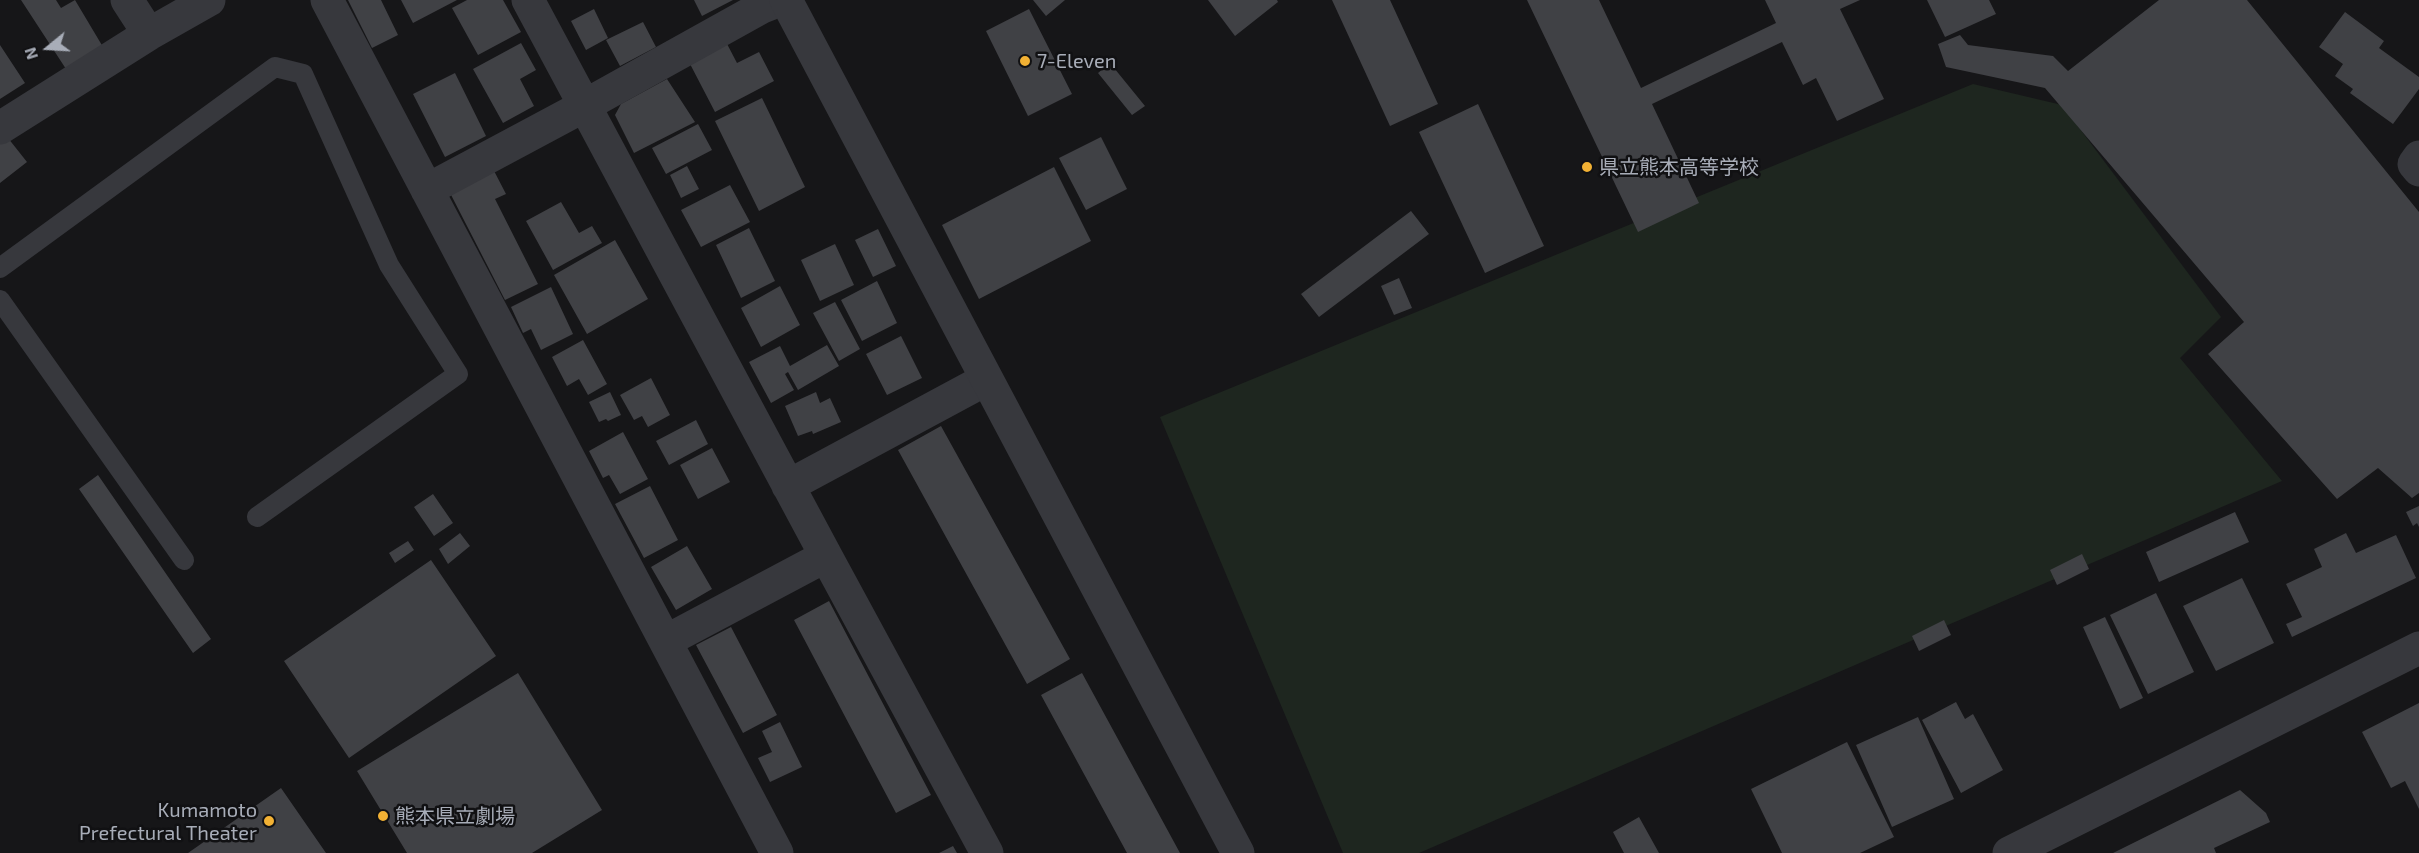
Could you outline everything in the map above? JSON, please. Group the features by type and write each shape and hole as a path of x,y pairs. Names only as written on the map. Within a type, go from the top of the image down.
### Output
{"street":[{"path":"127,0 149,34"},
{"path":"0,128 149,34 209,0"},
{"path":"327,0 777,853"},
{"path":"528,0 987,853"},
{"path":"427,190 762,7 780,0"},
{"path":"786,0 1238,853"},
{"path":"2419,157 2414,164 2419,170"},
{"path":"788,486 986,380"},
{"path":"666,641 826,556"},
{"path":"2009,853 2419,648"}],"lane":[{"path":"0,268 275,67 303,74 389,265 458,374 257,517"},
{"path":"0,300 184,560"}],"shaded area":[{"path":"1973,84 2062,105 2221,317 2180,358 2282,481 1419,853 1343,853 1160,417"}],"building":[{"path":"21,0 56,0 61,8 75,0 103,47 66,69"},
{"path":"348,0 381,0 398,35 372,48"},
{"path":"401,0 457,0 413,23"},
{"path":"467,0 503,0 521,32 478,55 452,8"},
{"path":"694,0 733,0 702,16"},
{"path":"1033,0 1065,0 1046,16"},
{"path":"1208,0 1277,0 1278,2 1235,36"},
{"path":"1332,0 1390,0 1438,104 1390,126"},
{"path":"1527,0 1599,0 1641,88 1776,23 1765,0 1860,0 1840,9 1884,99 1837,121 1816,78 1803,85 1782,42 1652,104 1699,203 1638,232"},
{"path":"1927,0 1989,0 1996,14 1945,37"},
{"path":"2159,0 2247,0 2419,212 2419,493 2412,498 2378,468 2337,499 2208,354 2244,322 2045,88 1946,67 1938,44 1960,35 1968,45 2053,56 2068,71"},
{"path":"594,9 608,38 586,50 571,21"},
{"path":"1029,9 1072,94 1028,116 986,31"},
{"path":"2345,12 2384,41 2379,48 2419,77 2419,89 2393,124 2350,93 2353,89 2335,76 2343,64 2319,47"},
{"path":"643,22 656,47 620,66 606,40"},
{"path":"726,42 737,63 759,52 774,81 715,112 689,62"},
{"path":"521,43 536,70 520,79 534,106 503,123 473,69"},
{"path":"0,45 25,83 0,99"},
{"path":"1110,63 1145,106 1132,115 1098,73"},
{"path":"455,73 486,136 445,157 413,94"},
{"path":"667,79 695,122 634,153 615,115 621,104"},
{"path":"762,98 805,187 759,211 715,121"},
{"path":"1478,104 1544,246 1485,273 1419,132"},
{"path":"698,124 712,150 666,174 652,148"},
{"path":"1101,137 1127,189 1086,210 1059,158"},
{"path":"8,138 27,162 0,183 0,144"},
{"path":"687,166 699,189 681,198 670,175"},
{"path":"492,167 506,194 495,199 538,284 505,300 448,189"},
{"path":"1054,167 1091,241 979,299 942,225"},
{"path":"730,185 750,222 701,247 681,210"},
{"path":"561,202 579,233 592,226 602,243 553,270 526,221"},
{"path":"1411,211 1429,234 1319,317 1301,294"},
{"path":"749,228 775,281 741,298 716,245"},
{"path":"878,229 896,266 873,277 855,240"},
{"path":"615,240 648,299 587,334 554,275"},
{"path":"835,244 854,285 820,301 801,260"},
{"path":"1399,278 1412,308 1394,315 1381,286"},
{"path":"877,281 897,323 862,341 841,300"},
{"path":"780,286 800,325 761,347 741,308"},
{"path":"551,287 573,334 541,350 531,329 523,333 511,307"},
{"path":"835,302 860,349 839,361 813,313"},
{"path":"901,336 922,378 887,395 866,354"},
{"path":"583,340 607,384 588,395 579,379 567,386 552,357"},
{"path":"827,345 839,366 798,390 788,372 785,374 794,390 771,403 749,362 780,346 790,366"},
{"path":"651,378 670,415 648,427 642,416 634,420 620,395"},
{"path":"610,392 621,415 599,422 589,402"},
{"path":"816,392 820,403 830,398 841,422 813,434 812,431 798,436 785,406"},
{"path":"696,420 708,444 669,465 656,441"},
{"path":"941,426 1070,659 1027,684 898,450"},
{"path":"623,432 648,479 620,494 609,475 603,478 589,451"},
{"path":"712,448 730,482 698,499 680,465"},
{"path":"98,475 211,639 193,653 79,489"},
{"path":"650,486 678,540 644,558 615,504"},
{"path":"433,494 453,523 434,536 414,507"},
{"path":"2419,506 2419,527 2417,523 2413,526 2406,512"},
{"path":"2235,512 2249,542 2159,582 2146,552"},
{"path":"460,533 470,546 448,564 439,549"},
{"path":"2346,533 2356,553 2396,535 2416,578 2292,637 2286,624 2302,617 2286,584 2322,567 2314,549"},
{"path":"408,541 414,550 395,563 389,553"},
{"path":"687,546 712,589 676,610 651,567"},
{"path":"2082,554 2089,569 2057,585 2050,570"},
{"path":"431,560 496,656 349,758 284,661"},
{"path":"2242,578 2274,643 2216,671 2183,606"},
{"path":"2156,593 2194,672 2148,694 2110,615"},
{"path":"829,601 931,795 896,813 794,620"},
{"path":"2105,617 2143,698 2120,709 2083,627"},
{"path":"1944,620 1951,635 1919,651 1912,636"},
{"path":"731,627 777,715 743,733 696,645"},
{"path":"518,673 602,810 532,853 407,853 357,771"},
{"path":"1082,673 1180,853 1127,853 1041,695"},
{"path":"1956,702 1965,719 1973,714 2003,770 1961,793 1922,720"},
{"path":"2419,703 2419,809 2405,781 2391,788 2362,732"},
{"path":"1918,717 1954,799 1892,827 1856,745"},
{"path":"780,722 802,767 770,782 758,758 772,752 762,731"},
{"path":"1847,742 1894,837 1860,853 1782,853 1751,789"},
{"name":"Kumamoto Prefectural Theater","path":"281,788 326,853 188,853"},
{"path":"2240,790 2266,813 2270,822 2214,848 2216,853 2113,853"},
{"path":"1639,817 1659,853 1624,853 1613,832"},
{"path":"953,846 957,853 939,853"}],"place":[{"name":"7-Eleven","path":"1025,61"},
{"name":"県立熊本高等学校","path":"1587,167"},
{"name":"熊本県立劇場","path":"383,816"},
{"name":"Kumamoto Prefectural Theater","path":"269,821"}]}
